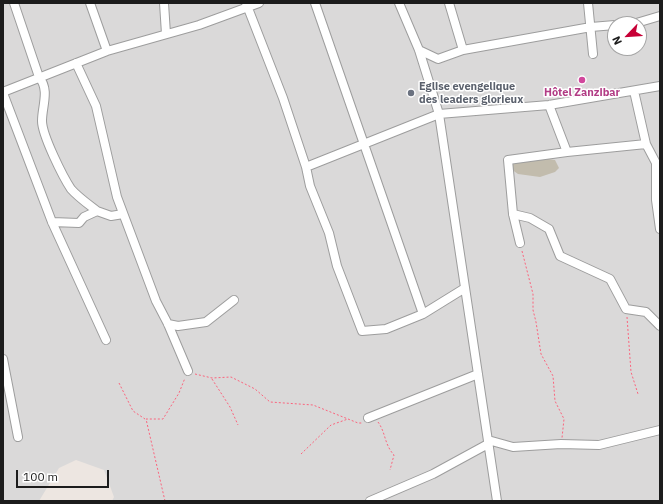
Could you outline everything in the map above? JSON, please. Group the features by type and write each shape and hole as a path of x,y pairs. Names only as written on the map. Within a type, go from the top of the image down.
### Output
{"street":[{"path":"14,3 39,77 44,82 45,93 42,122 60,169 71,188 96,211 111,216 123,214"},
{"path":"90,3 107,51"},
{"path":"164,3 166,34"},
{"path":"106,340 52,222 3,92 107,51 166,34 246,5 259,3"},
{"path":"315,3 423,314"},
{"path":"399,3 419,50 439,114 497,501"},
{"path":"449,3 462,50"},
{"path":"588,3 594,54"},
{"path":"246,5 253,17 283,98 306,167 310,186 329,234 337,266 362,331 386,329 423,314 465,288"},
{"path":"647,20 660,16"},
{"path":"419,50 438,59 462,50 591,27 607,26"},
{"path":"76,63 96,106 117,197 123,214 156,301 168,324 188,371"},
{"path":"306,167 364,142 439,114 549,105 660,86"},
{"path":"634,91 646,144 656,163 656,200 660,229"},
{"path":"549,105 567,152"},
{"path":"520,243 513,214 508,160 646,144"},
{"path":"52,222 79,222 84,217 96,211"},
{"path":"513,214 539,222 549,229 560,256 610,279 626,309 646,312 660,326"},
{"path":"168,324 178,326 206,322 234,300"},
{"path":"3,359 18,437"},
{"path":"368,418 478,374"},
{"path":"370,501 432,474 488,442 513,447 561,444 600,445 660,430"}],"path":[{"path":"520,243 533,294 533,310 541,354 553,376 555,401 564,419 561,444"},
{"path":"626,309 631,372 638,394"},
{"path":"119,383 133,411 146,420 164,420 168,408 179,393 188,371 203,377 231,377 255,389 270,402 313,405 358,423 364,423 368,418 376,419 382,427 387,447 394,455 390,470"},
{"path":"212,378 230,407 238,425"},
{"path":"301,454 331,425 349,419"},
{"path":"146,420 165,501"}],"shaded area":[{"path":"3,3 660,3 660,501 112,501 114,497 104,470 76,460 59,468 39,501 3,501"},
{"path":"548,159 555,160 559,168 555,172 540,177 518,174 511,169 510,164"}],"place":[{"name":"Hôtel Zanzibar","path":"582,80"},
{"name":"Eglise evengelique des leaders glorieux","path":"411,93"}]}
